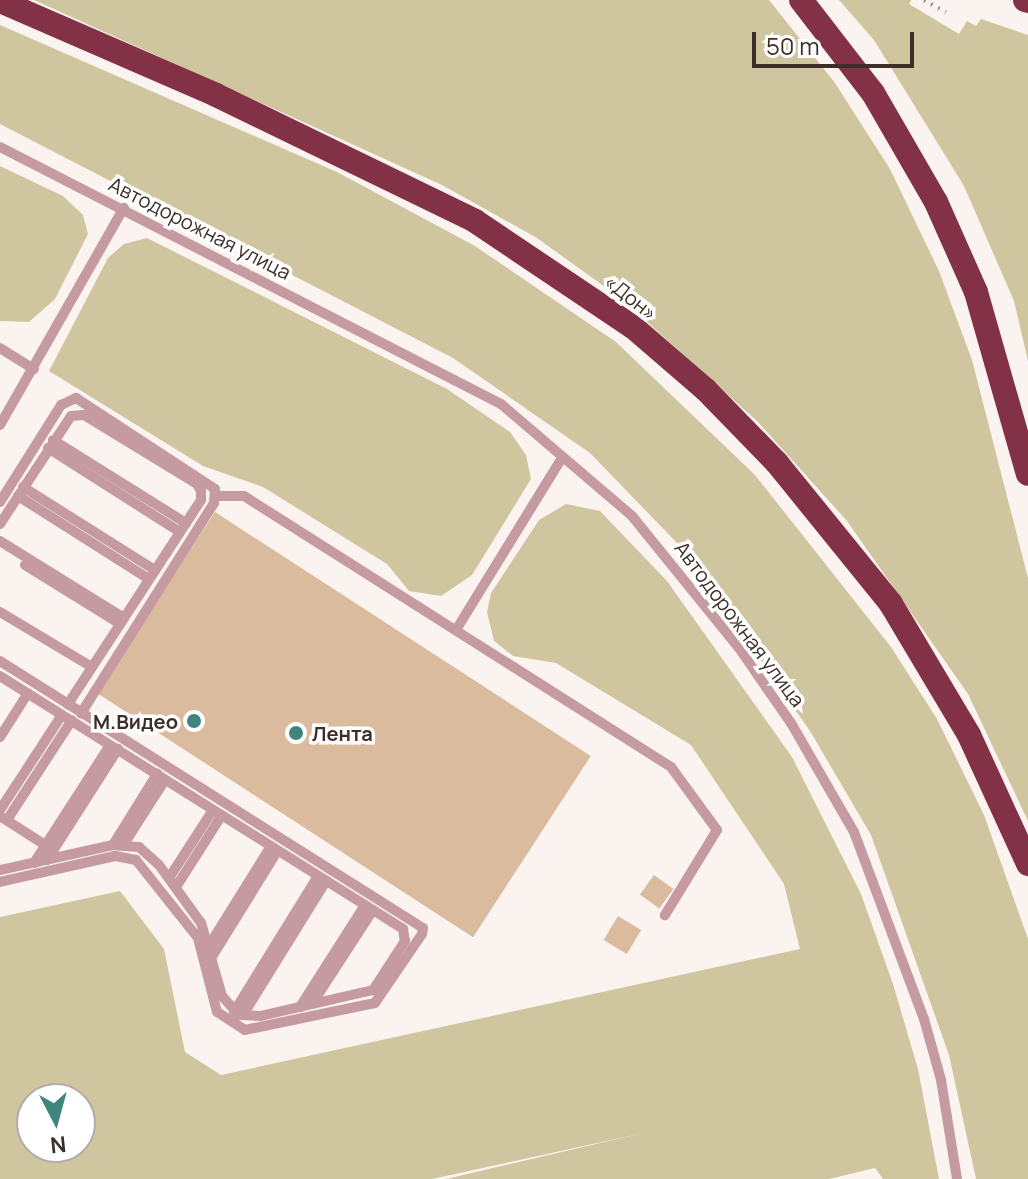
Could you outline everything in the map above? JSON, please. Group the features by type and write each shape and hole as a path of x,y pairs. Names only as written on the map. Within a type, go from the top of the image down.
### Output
{"highway":[{"path":"801,0 873,93 936,202 980,304 1028,474"},
{"name":"«Дон»","path":"0,1 230,101 475,221 633,327 706,390 777,463 891,604 969,735 1028,864"}],"lane":[{"name":"Автодорожная улица","path":"0,147 501,404 561,459 632,516 685,575 791,723 854,832 924,1019 941,1080 957,1179"},
{"path":"0,425 124,208"},
{"path":"0,348 34,369"},
{"path":"0,502 61,405 76,398 211,483 216,496"},
{"path":"0,524 66,419 84,415 197,484 201,500 68,704"},
{"path":"50,444 183,528"},
{"path":"456,630 561,459"},
{"path":"20,491 152,574"},
{"path":"216,496 244,496 671,767 717,830 665,915"},
{"path":"81,713 216,496"},
{"path":"0,541 122,621"},
{"path":"0,550 122,621"},
{"path":"0,612 92,667"},
{"path":"0,661 423,928 375,1003 245,1030 217,1012 198,938 136,860 115,856 0,882"},
{"path":"0,676 406,933 392,962 373,990 300,1007 239,1014"},
{"path":"0,737 28,693"},
{"path":"45,845 2,815 67,718"},
{"path":"34,863 114,747"},
{"path":"47,860 114,747"},
{"path":"119,845 161,777"},
{"path":"172,883 218,812"},
{"path":"0,870 119,845 139,847 172,883 212,949 222,996 239,1014"},
{"path":"212,949 274,848"},
{"path":"239,1014 322,878"},
{"path":"312,1004 369,907"},
{"path":"300,1007 369,907"}],"path":[{"path":"924,0 946,12"}],"shaded area":[{"path":"34,0 769,0 835,83 890,169 939,271 972,360 1028,578 1028,821 968,694 847,521 758,422 623,300 537,238 442,185"},
{"path":"839,0 911,0 909,4 959,34 967,21 976,26 981,19 1028,35 1028,361 1014,301 964,186 874,40"},
{"path":"0,25 337,172 475,246 616,342 755,475 891,647 937,719 984,815 1028,939 1028,1179 976,1179 949,1055 871,835 810,731 681,547 590,453 453,358 0,124"},
{"path":"0,166 63,196 83,215 88,234 55,299 29,322 0,321"},
{"path":"147,238 447,389 510,432 526,455 531,479 472,575 441,596 409,591 387,564 263,487 203,466 49,371 108,258 124,244"},
{"path":"566,504 600,511 667,581 792,757 861,894 893,984 918,1069 939,1179 883,1179 875,1168 829,1179 446,1179 643,1133 432,1179 0,1179 0,917 120,891 164,949 185,1052 221,1075 800,949 784,884 691,745 556,663 513,656 494,641 487,612 491,593 539,520"}],"building":[{"path":"215,512 591,756 473,937 97,693"},
{"path":"654,875 673,889 659,909 640,894"},
{"path":"618,916 641,930 627,954 604,940"}],"place":[{"name":"М.Видео","path":"194,721"},
{"name":"Лента","path":"296,733"}]}
